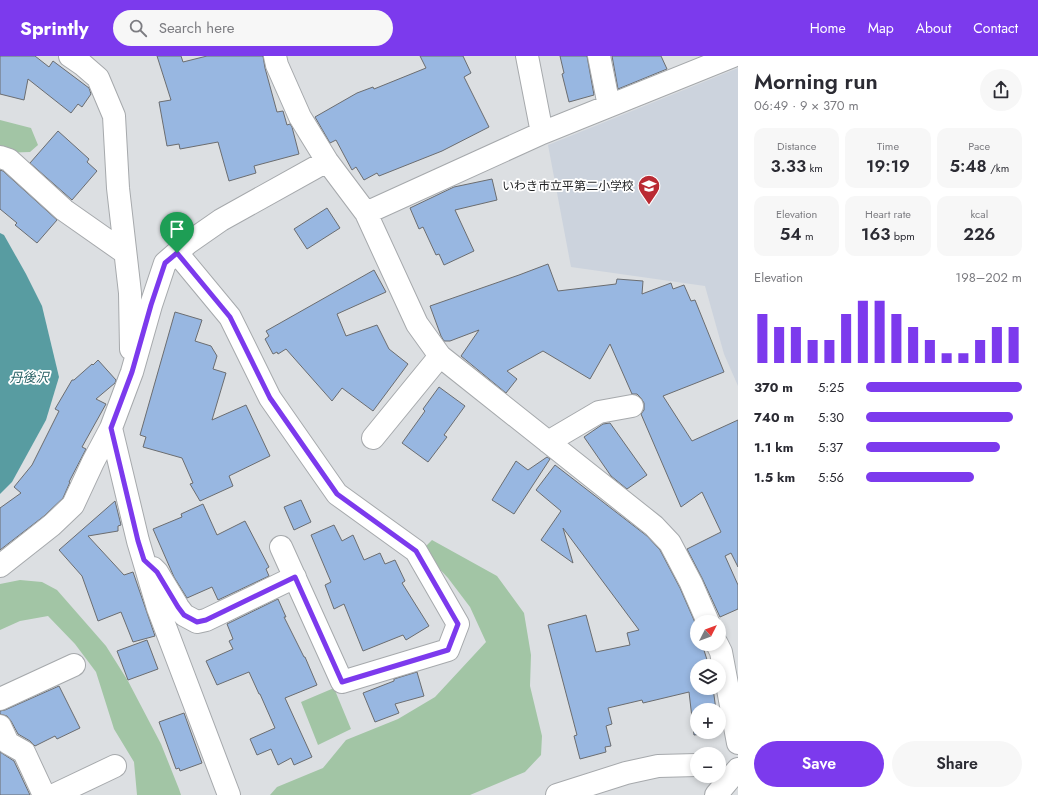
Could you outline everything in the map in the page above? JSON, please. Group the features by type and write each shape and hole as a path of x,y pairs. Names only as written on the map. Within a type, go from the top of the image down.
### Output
{"street":[{"path":"70,56 83,64 98,78 114,116 118,188 130,293 132,372"},
{"path":"275,56 277,65 300,117 327,161 366,213 417,324 440,356 654,526 670,543 691,583 705,615"},
{"path":"527,56 542,133"},
{"path":"599,56 610,106"},
{"path":"366,213 542,133 733,56"},
{"path":"0,157 9,160 64,210 110,243 121,250 126,250"},
{"path":"0,566 52,525 73,505 111,428 132,372 151,305 165,263 188,243 221,220 327,161"},
{"path":"177,253 230,317 270,398 337,494 416,551 458,624 448,650 342,682 281,547"},
{"path":"373,438 440,356"},
{"path":"548,442 599,412 632,406"},
{"path":"111,428 138,541 158,608 229,795"},
{"path":"144,560 157,572 184,615 197,622 206,620 295,577"},
{"path":"720,651 738,743"},
{"path":"0,699 74,665"},
{"path":"0,726 8,743 24,752 44,795"},
{"path":"726,765 738,764"},
{"path":"557,795 626,772 658,766 690,765"},
{"path":"54,795 115,766"},
{"path":"716,795 738,769"}],"shaded area":[{"name":"いわき市立平第二小学校","path":"738,68 738,386 724,354 705,286 571,267 548,145"}],"green space":[{"path":"0,120 31,128 38,145 30,152 0,153"},
{"path":"432,540 497,576 524,613 531,655 530,686 542,736 541,755 525,772 470,795 270,795 277,787 323,768 346,740 398,719 435,697 486,642 470,607 448,578 422,550"},
{"path":"20,580 42,582 57,590 106,646 128,681 161,744 181,795 137,795 134,762 114,729 96,672 75,644 48,616 20,621 0,630 0,584"},
{"path":"334,688 351,729 318,745 301,702"}],"water":[{"name":"丹後沢","path":"0,233 4,235 42,306 59,377 46,420 12,482 0,494"}],"building":[{"path":"0,56 35,56 49,67 53,61 89,88 91,94 82,107 78,104 71,113 28,79 24,100 0,94"},
{"path":"157,56 181,56 183,62 207,56 263,56 277,112 283,111 287,125 290,124 292,127 299,154 254,166 256,173 229,181 218,142 180,149 179,144 167,146 159,102 171,100"},
{"path":"420,56 463,56 471,73 464,77 489,127 442,151 379,176 377,173 364,180 356,167 352,170 336,140 330,143 315,117 357,93 373,87 374,89 426,68"},
{"path":"560,56 587,56 594,95 569,102 562,74 564,73"},
{"path":"612,56 661,56 667,69 618,89"},
{"path":"58,131 89,159 87,162 97,171 72,200 30,163"},
{"path":"0,170 3,171 57,220 37,243 15,225 17,223 0,209"},
{"path":"492,179 497,200 455,210 474,251 444,265 439,254 436,255 423,227 419,229 410,208 454,187"},
{"path":"327,208 340,228 307,249 294,229"},
{"path":"548,264 558,291 616,284 617,279 643,281 642,294 671,283 673,289 684,285 691,301 695,300 724,372 663,396 692,441 738,420 738,567 731,553 725,556 738,585 738,609 724,615 719,615 687,549 721,532 702,492 681,507 641,414 644,410 644,403 637,394 632,394 610,344 590,379 543,351 507,371 517,379 506,393 461,356 479,330 450,341 444,341 430,306"},
{"path":"374,270 386,292 337,314 346,336 377,325 389,349 408,364 373,411 342,388 332,401 286,349 278,354 277,352 273,354 265,339 269,336 266,331"},
{"path":"175,312 202,320 195,341 211,346 217,356 213,369 226,373 212,420 246,405 270,456 229,476 233,486 200,501 190,484 193,483 182,458 143,447 146,437 140,435"},
{"path":"98,360 116,380 115,383 96,399 106,404 82,447 86,449 69,482 63,498 44,516 0,550 0,508 21,493 14,487 32,465 59,411 55,409 72,380 74,380"},
{"path":"439,387 465,406 444,435 447,437 428,462 402,443 425,411 423,409"},
{"path":"610,423 647,475 627,489 611,476 584,437 603,424"},
{"path":"547,457 550,459 514,514 492,500 516,461 528,470"},
{"path":"555,465 647,536 660,550 680,588 692,615 690,615 690,651 704,651 707,659 690,659 690,695 714,695 715,703 690,703 689,692 643,703 642,700 608,708 612,724 606,726 611,746 605,747 606,752 580,759 574,736 577,735 548,625 586,615 596,652 630,645 627,633 639,630 563,528 573,563 541,540 561,511 536,490"},
{"path":"301,500 311,522 294,530 284,507"},
{"path":"115,501 121,525 118,526 118,531 88,536 124,575 133,572 155,636 133,642 121,612 98,621 82,576 59,550"},
{"path":"203,504 217,535 245,521 269,567 266,569 269,576 218,600 212,587 187,598 174,577 153,529 182,517 181,514"},
{"path":"334,525 342,541 353,535 364,560 380,553 385,564 395,560 405,581 402,583 429,626 406,640 403,635 363,651 344,604 334,609 325,585 331,582 311,535"},
{"path":"278,599 286,617 284,617 305,657 317,685 285,698 312,757 294,765 291,758 278,765 271,749 257,755 250,739 275,728 249,672 217,685 206,661 233,649 229,641 233,639 227,624"},
{"path":"147,640 158,669 128,680 117,651"},
{"path":"417,672 424,696 395,704 399,713 375,722 363,693 394,681 394,679"},
{"path":"59,686 80,728 57,739 55,736 35,746 30,741 18,734 7,716 0,714 0,711"},
{"path":"184,713 202,763 180,771 179,768 176,769 159,722"},
{"path":"0,752 14,761 30,795 0,795"}],"place":[{"name":"いわき市立平第二小学校","path":"649,206"}],"route":[{"path":"177,253 230,317 270,398 337,494 416,551 458,624 448,650 342,682 295,577 206,620 197,622 184,615 157,572 144,560 138,541 111,428 132,372 151,305 165,263 177,253"}]}
